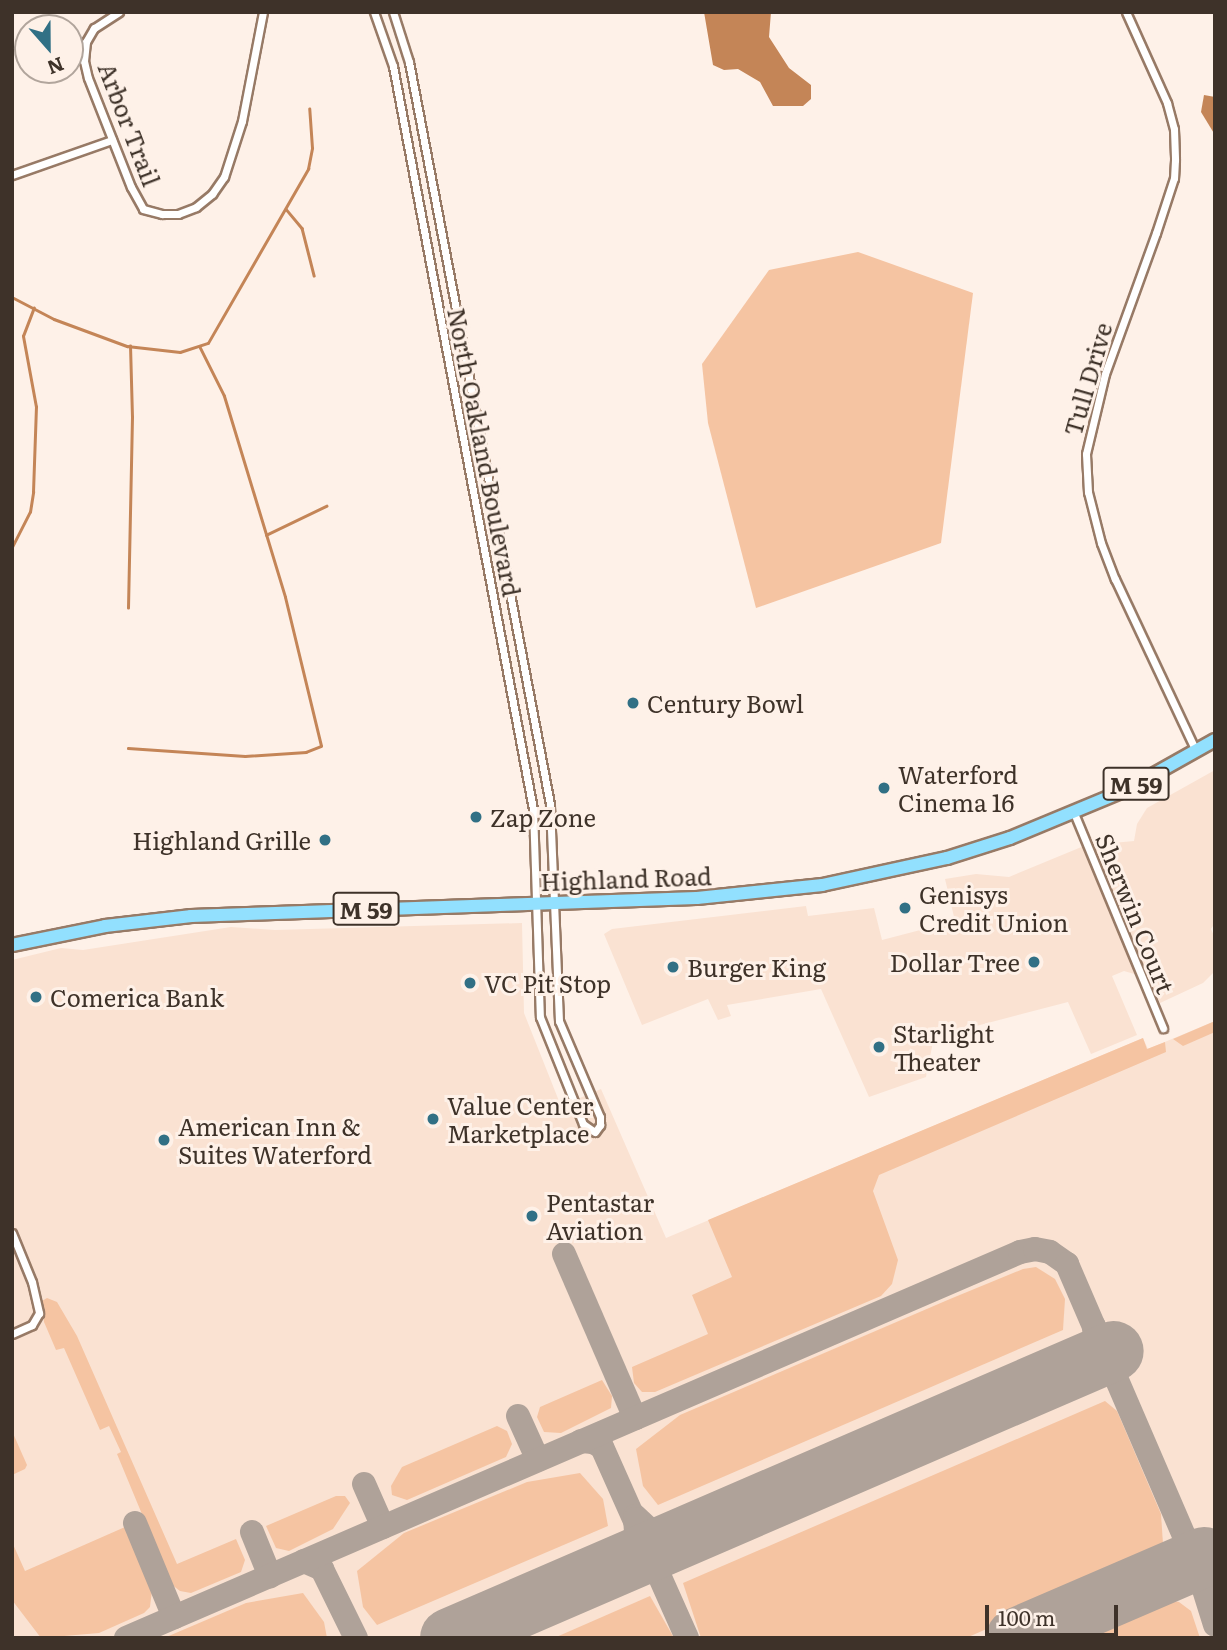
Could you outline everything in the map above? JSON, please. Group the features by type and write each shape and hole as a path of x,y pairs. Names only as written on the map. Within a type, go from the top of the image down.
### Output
{"highway":[{"name":"Highland Road","path":"12,945 105,926 191,916 697,898 822,885 947,858 1074,813 1215,740"}],"street":[{"name":"Arbor Trail","path":"119,12 94,28 86,42 84,61 97,104 143,209 162,214 178,214 195,207 212,194 224,177 235,150 263,12"},
{"name":"North Oakland Boulevard","path":"374,12 393,65 531,801 542,1029 583,1124 595,1132 600,1125 600,1117 559,1021 548,794 410,62 393,12"},
{"name":"Tull Drive","path":"1126,12 1167,103 1174,129 1174,178 1105,374 1086,454 1088,492 1101,543 1115,579 1196,751"},
{"path":"12,175 112,140"},
{"name":"Sherwin Court","path":"1074,813 1163,1028"},
{"path":"12,1233 32,1282 39,1313 32,1325 12,1334"}],"shaded area":[{"path":"704,12 771,12 769,37 789,68 811,85 811,99 803,106 773,106 760,82 738,69 724,70 713,65"},
{"path":"1204,95 1215,97 1215,135 1201,112"},
{"path":"858,252 973,293 941,543 756,608 708,423 702,364 769,270"},
{"path":"1215,770 1215,923 1211,929 1215,938 1215,971 1203,983 1160,1003 1148,978 1124,971 1112,976 1137,1035 1091,1054 1068,1002 934,1037 926,1077 869,1097 821,989 727,1005 731,1016 718,1020 708,999 642,1025 604,934 612,929 806,906 808,916 874,908 882,940 955,921 945,879 976,874 1009,877 1096,841 1102,844 1134,841 1137,824 1147,808"},
{"path":"522,923 524,1013 561,1106 601,1089 666,1238 1143,1038 1148,1049 1215,1021 1215,1638 12,1638 12,960 61,948 83,950 231,927 275,930"},
{"path":"1215,1021 1215,1032 1183,1046 1173,1039"},
{"path":"1143,1038 1147,1049 1165,1042 1166,1052 879,1175 873,1191 898,1260 892,1284 881,1296 655,1392 642,1392 634,1383 632,1367 708,1334 692,1295 732,1277 708,1220"},
{"path":"1036,1267 1055,1279 1065,1299 1063,1330 658,1505 643,1486 636,1449 680,1415 950,1299 1023,1269"},
{"path":"47,1298 57,1302 77,1336 177,1564 236,1539 245,1560 241,1572 191,1593 180,1591 171,1584 117,1454 121,1452 109,1426 100,1430 64,1348 56,1350 44,1322 42,1301"},
{"path":"602,1380 612,1396 611,1408 561,1433 544,1432 537,1417 540,1407"},
{"path":"1105,1401 1117,1411 1161,1514 1163,1544 1153,1556 966,1638 701,1638 683,1583"},
{"path":"497,1426 507,1431 512,1444 506,1457 407,1500 392,1495 391,1486 402,1467"},
{"path":"12,1431 27,1465 25,1469 12,1475"},
{"path":"580,1473 603,1499 608,1526 377,1625 363,1607 357,1571 404,1533 527,1482"},
{"path":"336,1496 345,1496 350,1503 333,1529 289,1551 276,1548 266,1526"},
{"path":"125,1527 152,1590 150,1607 144,1613 99,1633 41,1638 12,1600 12,1542 25,1571"},
{"path":"303,1593 324,1622 327,1638 164,1638 246,1603"},
{"path":"650,1596 674,1638 554,1638"},
{"path":"1159,1598 1179,1602 1191,1611 1200,1638 1099,1638 1104,1624"}],"waterway":[{"path":"12,297 54,319 127,346 180,352 208,343 308,169 312,148 309,109"},
{"path":"286,209 302,228 314,275"},
{"path":"12,547 30,512 33,492 36,407 23,336 34,308"},
{"path":"128,608 132,417 130,346"},
{"path":"128,748 245,756 306,752 321,746 285,597 224,396 200,348"},
{"path":"266,535 326,506"}],"taxiway":[{"path":"126,1638 1020,1252 1035,1249 1050,1252 1067,1264 1195,1561 1215,1625"},
{"path":"564,1254 635,1418"},
{"path":"1077,1367 1095,1341 1094,1326"},
{"path":"518,1416 538,1460"},
{"path":"581,1441 593,1442 602,1447 687,1638"},
{"path":"364,1484 383,1527"},
{"path":"635,1516 651,1531 670,1537 686,1536"},
{"path":"613,1567 632,1545 636,1532 635,1519"},
{"path":"135,1523 174,1617"},
{"path":"252,1532 270,1576"},
{"path":"304,1561 322,1569 356,1638"},
{"path":"1034,1630 1067,1632 1079,1638"}],"runway":[{"path":"450,1638 1114,1351"},
{"path":"1016,1638 1204,1557"}],"place":[{"name":"Century Bowl","path":"633,703"},
{"name":"Waterford Cinema 16","path":"884,788"},
{"name":"Zap Zone","path":"476,817"},
{"name":"Highland Grille","path":"325,840"},
{"name":"Genisys Credit Union","path":"905,908"},
{"name":"Dollar Tree","path":"1034,962"},
{"name":"Burger King","path":"673,967"},
{"name":"VC Pit Stop","path":"470,983"},
{"name":"Comerica Bank","path":"36,997"},
{"name":"Starlight Theater","path":"879,1047"},
{"name":"Value Center Marketplace","path":"433,1119"},
{"name":"American Inn & Suites Waterford","path":"164,1140"},
{"name":"Pentastar Aviation","path":"532,1216"}]}
